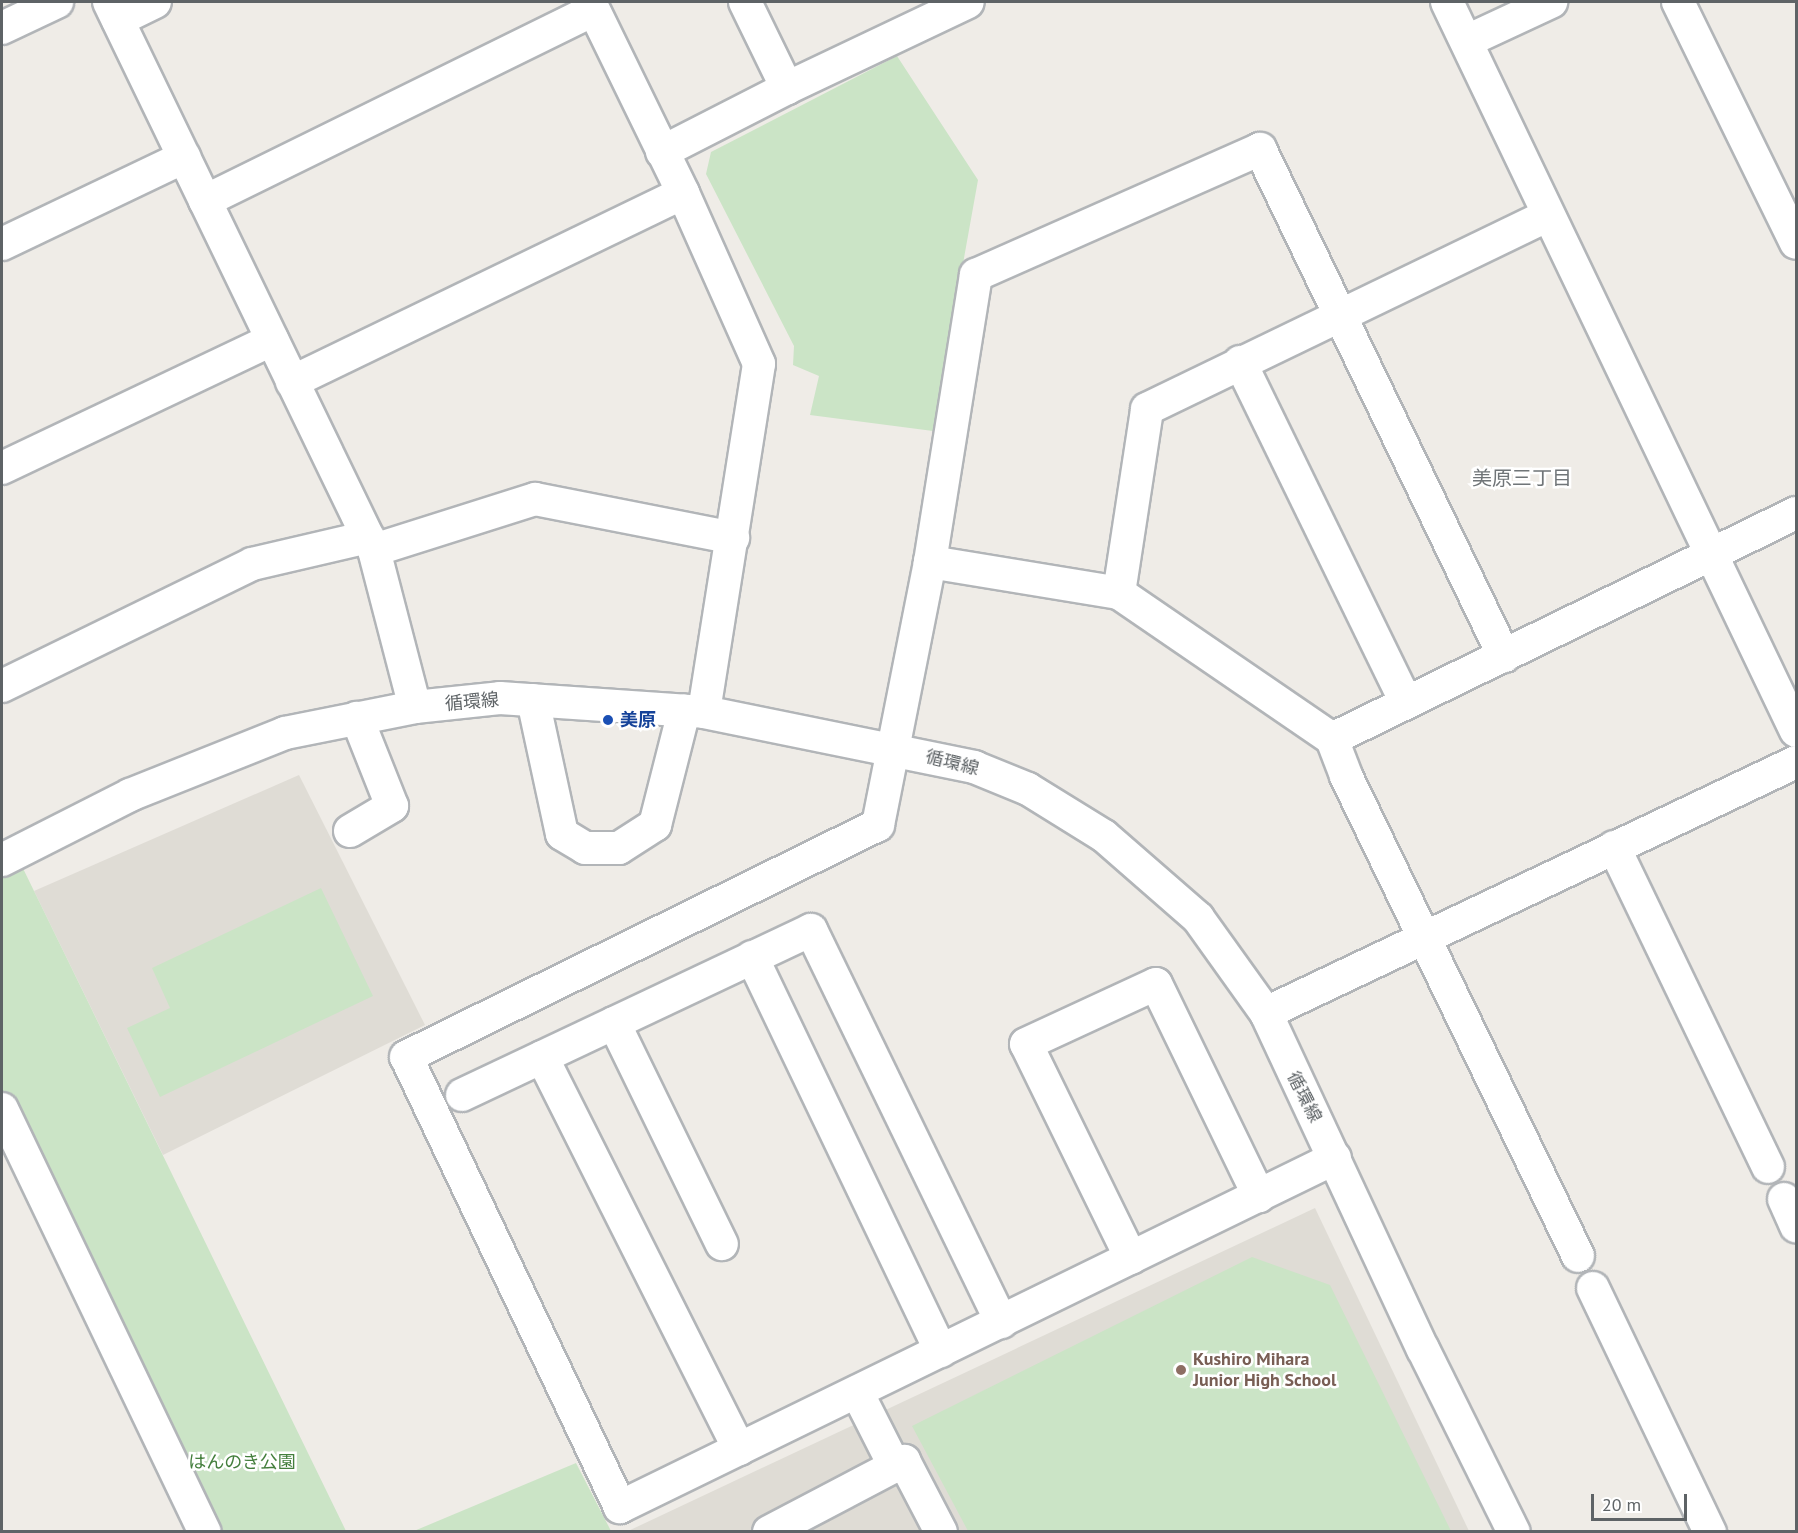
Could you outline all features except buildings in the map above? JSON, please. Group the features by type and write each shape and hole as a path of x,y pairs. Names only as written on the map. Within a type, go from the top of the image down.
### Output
{"street":[{"path":"2,28 57,2"},
{"path":"156,2 113,11 371,544 415,707"},
{"path":"745,2 787,87"},
{"path":"662,152 787,87 966,2"},
{"path":"1447,2 1797,731"},
{"path":"1467,41 1551,2"},
{"path":"1678,2 1797,243"},
{"path":"205,201 592,6 683,193 759,364 733,538 694,712 655,825 619,848 585,848 562,834 533,700"},
{"path":"1335,1158 620,1507 406,1057 878,825 930,562 976,274 1260,149 1504,656"},
{"path":"2,244 184,158"},
{"path":"292,382 683,193"},
{"path":"1119,593 1147,409 1240,362 1548,216"},
{"path":"2,468 272,340"},
{"path":"1240,362 1406,703"},
{"path":"2,686 252,564 371,544 535,499 733,538"},
{"path":"1332,739 1797,513"},
{"path":"930,562 1119,593 1332,739 1346,776 1427,939 1578,1256"},
{"name":"循環線","path":"2,860 130,795 285,733 415,707 500,698 694,712 893,750 985,771 1028,789 1104,836 1198,918 1266,1013 1288,1065 1335,1158 1423,1349 1514,1532"},
{"path":"350,831 392,806 357,718"},
{"path":"1266,1013 1427,939 1614,847 1797,762"},
{"path":"1614,847 1768,1167"},
{"path":"462,1095 811,930 1001,1322"},
{"path":"752,957 940,1351"},
{"path":"1131,1258 1026,1044 1156,984 1259,1196"},
{"path":"614,1023 722,1244"},
{"path":"542,1057 739,1449"},
{"path":"2,1109 205,1532"},
{"path":"1593,1288 1710,1532"},
{"path":"857,1392 895,1467"},
{"path":"769,1532 904,1461 941,1532"}],"shaded area":[{"path":"299,775 425,1025 163,1155 34,891"},
{"name":"Kushiro Mihara Junior High School","path":"1315,1208 1469,1531 626,1532"}],"green space":[{"path":"897,56 978,180 933,431 810,415 819,376 793,365 794,346 706,174 711,152"},
{"name":"はんのき公園","path":"16,854 346,1531 205,1531 2,1109 2,860"},
{"path":"321,888 373,996 160,1097 127,1028 170,1008 152,968"},
{"name":"Kushiro Mihara Junior High School","path":"1252,1257 1330,1285 1451,1531 968,1531 912,1426"},
{"path":"576,1463 611,1531 414,1531"}],"place":[{"name":"美原","path":"608,720"},
{"name":"Kushiro Mihara Junior High School","path":"1181,1370"}],"district":[{"name":"美原三丁目","path":"1522,478"}]}
